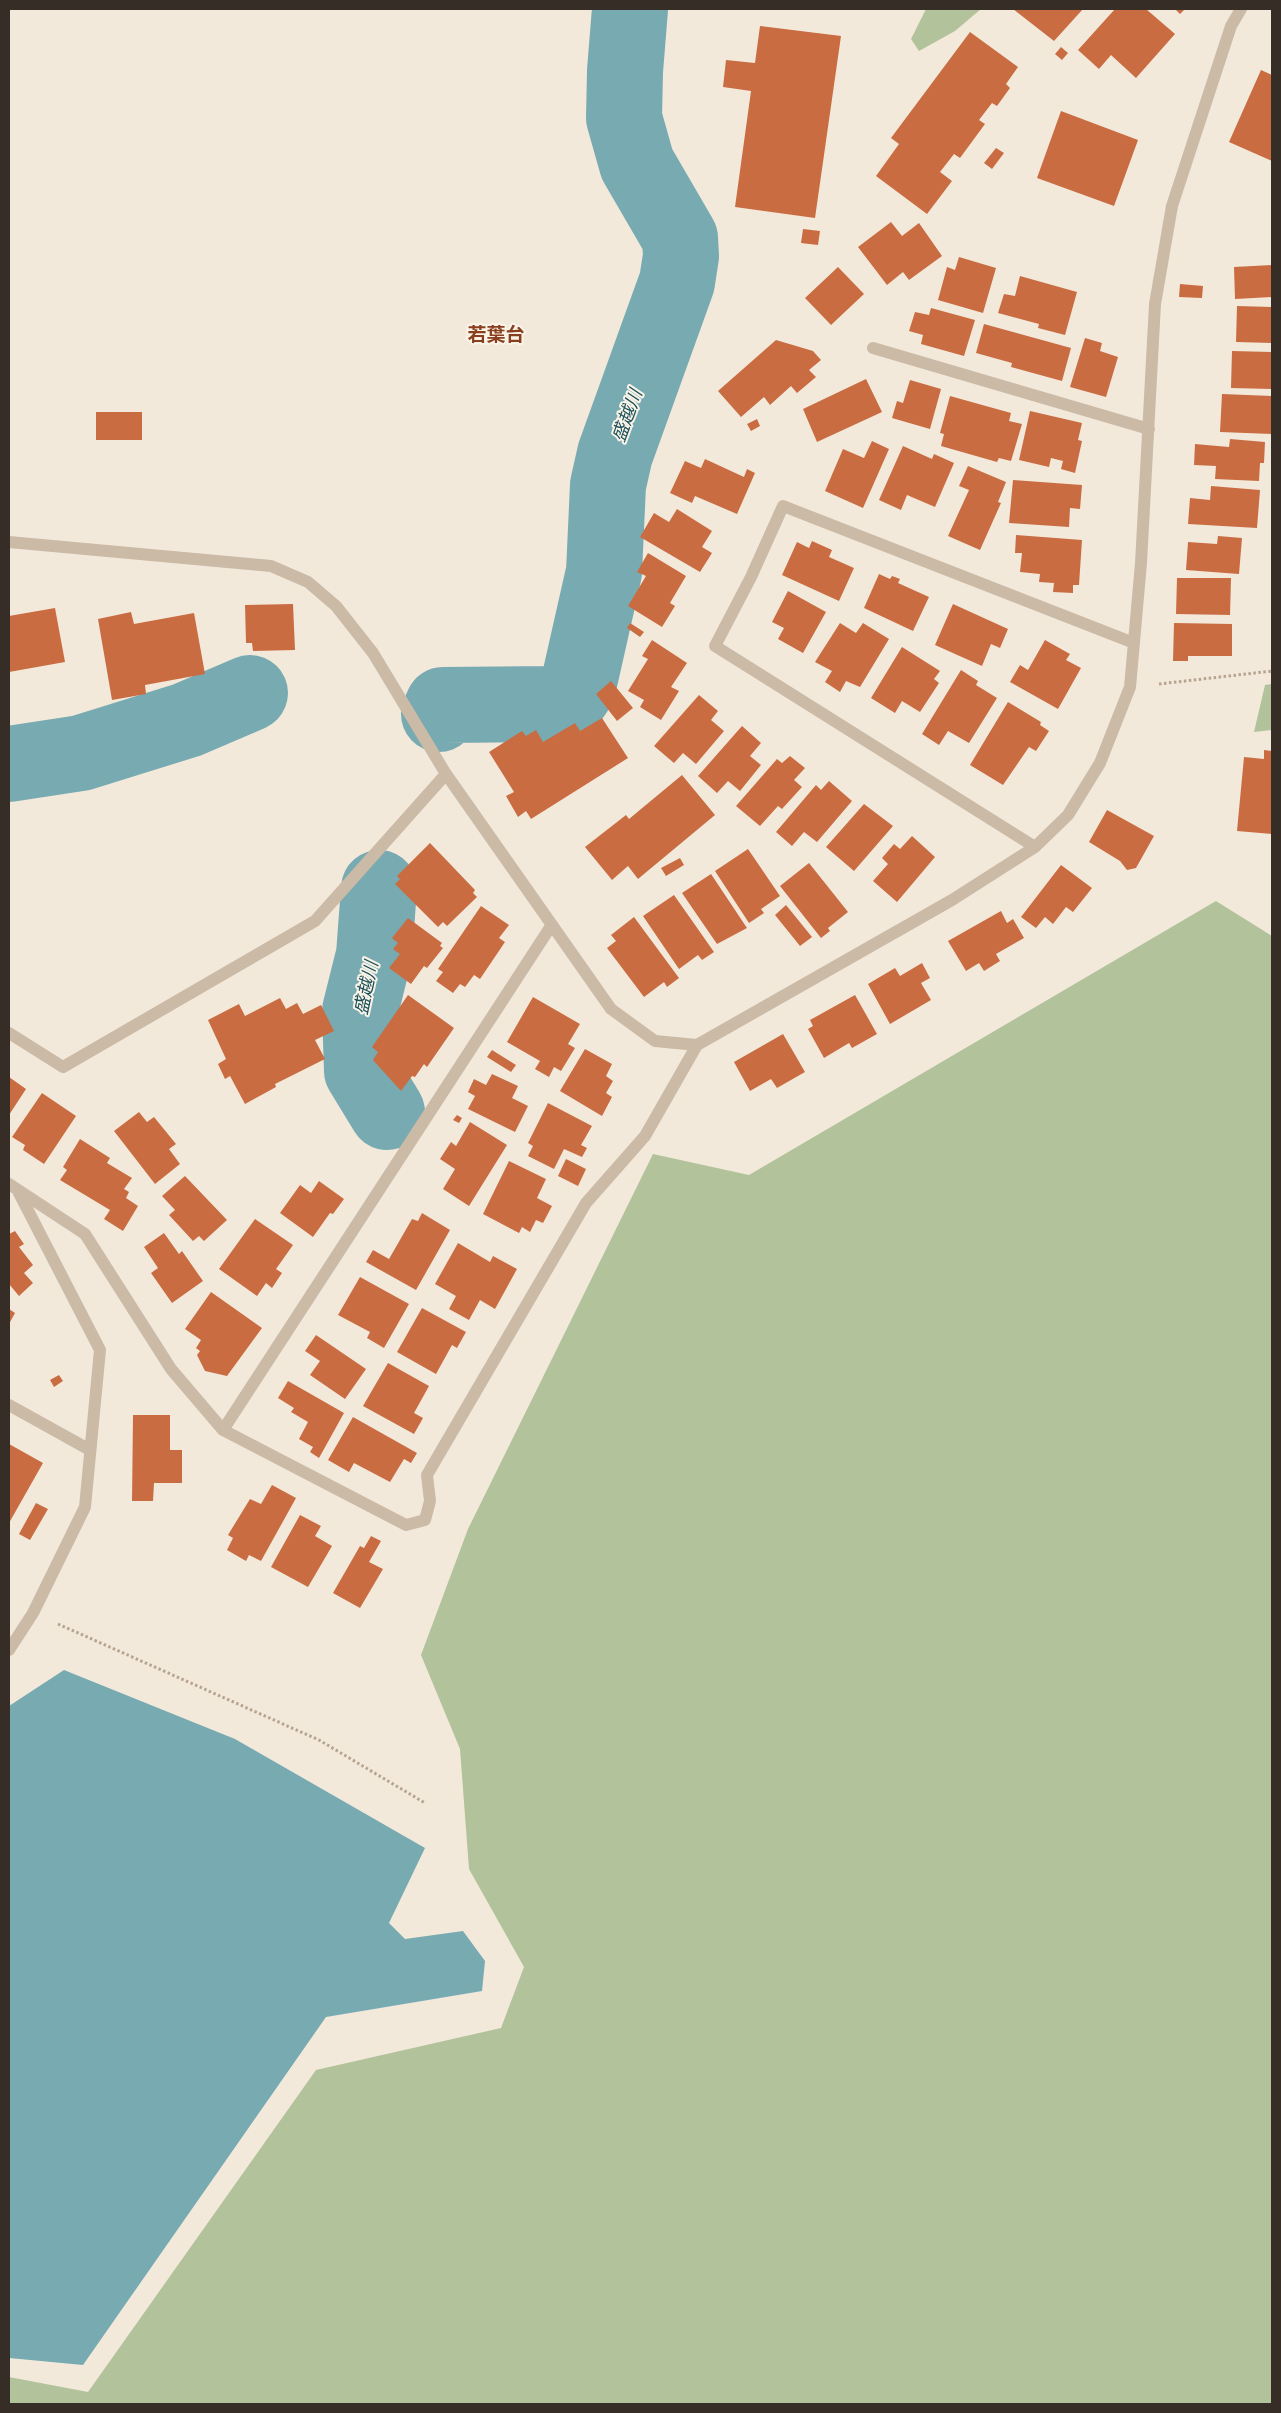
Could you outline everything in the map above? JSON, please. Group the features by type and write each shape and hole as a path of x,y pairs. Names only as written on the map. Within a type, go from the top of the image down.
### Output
{"street":[{"path":"13,1188 85,1234 171,1369 223,1430 406,1525 425,1520 430,1501 427,1475 586,1203 644,1136 697,1045 952,900 1035,847 1068,815 1100,763 1130,687 1149,429 1155,304 1172,206 1231,26 1242,9"},
{"path":"873,348 1149,429"},
{"path":"1035,847 715,646 751,577 783,506 1134,643"},
{"path":"9,542 271,566 308,582 336,606 373,653 446,774 611,1009 655,1041 697,1045"},
{"path":"9,1033 63,1067 315,921 446,774"},
{"path":"223,1430 551,926"},
{"path":"9,1650 33,1613 86,1507 100,1350 13,1188"},
{"path":"9,1405 90,1450"}],"path":[{"path":"1155,684 1272,671"},
{"path":"33,1613 319,1740 425,1803"}],"green space":[{"path":"926,9 981,9 955,31 919,51 911,39"},
{"path":"1272,684 1272,730 1254,732 1265,685"},
{"path":"1216,901 1272,936 1272,2404 9,2404 9,2377 88,2392 316,2070 501,2028 524,1967 469,1869 460,1749 421,1655 468,1529 653,1154 749,1175"}],"water":[{"path":"64,1670 235,1739 425,1848 389,1923 405,1939 463,1931 485,1961 482,1991 326,2017 83,2365 9,2358 9,1706"}],"building":[{"path":"1013,9 1083,9 1054,41"},
{"path":"1115,9 1146,9 1175,34 1136,78 1111,55 1099,69 1078,50"},
{"path":"1175,9 1185,9 1180,14"},
{"path":"760,26 841,36 815,218 735,207 751,91 723,87 726,60 755,63"},
{"path":"970,32 1018,67 1006,84 1010,88 997,106 992,103 979,120 985,124 960,158 954,154 940,172 952,181 927,214 876,176 899,144 891,138"},
{"path":"1061,47 1068,53 1062,60 1055,54"},
{"path":"1261,70 1272,75 1272,161 1229,142"},
{"path":"1061,111 1138,140 1114,206 1037,178"},
{"path":"996,148 1004,153 992,169 984,163"},
{"path":"891,222 902,236 919,223 942,256 909,280 903,272 887,285 858,247"},
{"path":"803,229 820,231 818,245 801,243"},
{"path":"959,257 996,268 983,313 938,300 947,267 955,270"},
{"path":"1272,265 1272,297 1235,299 1234,267"},
{"path":"838,267 864,294 831,325 805,298"},
{"path":"1020,276 1077,292 1065,335 1038,328 1039,324 998,313 1004,294 1015,296"},
{"path":"1180,284 1203,286 1202,298 1179,297"},
{"path":"1237,306 1272,307 1272,343 1236,342"},
{"path":"931,308 975,320 964,356 921,344 923,335 909,331 915,312 929,315"},
{"path":"984,324 1071,348 1062,381 1011,367 1012,363 976,353"},
{"path":"1085,338 1102,343 1100,351 1118,357 1106,397 1070,387"},
{"path":"776,340 813,351 821,360 809,370 816,377 797,393 791,386 770,405 764,397 741,417 718,391"},
{"path":"1232,351 1272,352 1272,389 1231,388"},
{"path":"866,379 882,412 817,442 803,409"},
{"path":"910,380 941,389 930,429 892,418 897,401 903,403"},
{"path":"1222,394 1272,396 1272,434 1220,432"},
{"path":"950,396 1011,413 1009,421 1022,424 1011,461 999,458 997,462 941,446 944,434 940,433"},
{"path":"1030,411 1082,423 1078,440 1082,441 1075,473 1061,469 1063,461 1051,458 1049,467 1019,460"},
{"path":"96,412 142,412 142,440 96,440"},
{"path":"757,419 760,426 751,431 747,424"},
{"path":"1230,439 1265,442 1264,463 1260,463 1259,481 1215,479 1216,466 1194,465 1195,444 1229,447"},
{"path":"872,441 889,449 863,508 825,491 843,449 864,458"},
{"path":"903,446 932,459 934,454 954,463 935,507 907,495 901,510 879,500"},
{"path":"705,459 744,477 747,469 755,473 737,514 695,496 692,503 670,493 685,461 701,468"},
{"path":"968,466 1006,482 998,502 1001,503 980,550 948,536 969,490 959,486"},
{"path":"1013,480 1082,485 1080,509 1070,508 1069,527 1009,523"},
{"path":"1211,486 1260,490 1257,528 1188,524 1190,498 1210,500"},
{"path":"677,509 712,531 702,547 712,553 700,572 640,537 654,513 669,522"},
{"path":"1016,535 1082,540 1079,585 1073,585 1073,593 1053,592 1054,583 1039,582 1040,574 1020,572 1022,553 1015,553"},
{"path":"1218,536 1242,538 1239,574 1186,570 1188,542 1217,544"},
{"path":"812,541 832,550 829,557 854,568 839,601 782,575 797,542 809,548"},
{"path":"648,553 686,576 670,603 675,606 662,627 628,606 646,576 637,572"},
{"path":"879,574 890,579 892,576 900,579 898,583 929,597 913,631 864,608"},
{"path":"1177,578 1231,578 1230,615 1176,614"},
{"path":"788,591 826,612 803,653 778,639 784,628 772,622"},
{"path":"293,604 295,650 253,651 252,643 246,643 245,605"},
{"path":"953,604 1008,629 1000,648 991,644 982,666 935,645"},
{"path":"55,608 65,662 9,672 9,616"},
{"path":"131,612 134,624 194,613 205,674 145,685 146,694 112,700 98,619"},
{"path":"630,623 644,632 640,637 627,628"},
{"path":"840,623 856,633 863,623 889,639 860,687 846,681 840,692 825,682 832,671 815,662"},
{"path":"1174,623 1232,624 1232,656 1188,656 1188,661 1173,661"},
{"path":"652,640 687,663 671,687 679,691 661,720 640,707 644,700 628,691 648,659 642,656"},
{"path":"1045,640 1070,654 1066,660 1081,668 1058,709 1010,682 1020,665 1028,670"},
{"path":"902,647 940,671 934,679 939,683 920,712 902,701 895,713 871,698"},
{"path":"961,670 978,681 976,685 997,698 969,743 948,731 939,745 922,734"},
{"path":"611,681 633,708 617,721 596,694"},
{"path":"699,695 718,711 711,720 724,731 696,764 683,753 674,763 654,746"},
{"path":"1008,702 1041,722 1040,725 1049,731 1036,751 1029,747 1003,785 970,765"},
{"path":"602,718 628,758 531,819 526,811 518,817 506,796 514,792 489,752 522,731 526,736 536,730 543,742 575,723 580,731"},
{"path":"742,726 761,743 750,756 761,765 740,791 728,781 717,793 698,776"},
{"path":"1264,750 1272,751 1272,834 1237,831 1244,757 1264,759"},
{"path":"790,756 805,768 794,780 802,787 782,809 778,806 760,826 736,806 777,759 782,763"},
{"path":"682,775 715,815 638,879 628,866 612,880 585,847 626,815 629,819"},
{"path":"829,781 852,801 817,842 804,832 792,846 776,832 816,785 821,790"},
{"path":"864,804 893,826 854,871 826,847"},
{"path":"1107,810 1154,836 1136,868 1127,870 1120,861 1089,842"},
{"path":"912,836 935,857 897,902 873,881 888,864 882,858 894,844 900,849"},
{"path":"430,843 475,890 473,893 477,897 447,926 443,922 438,927 395,884 400,879 397,876"},
{"path":"748,849 780,896 761,909 764,913 749,923 715,871"},
{"path":"680,858 684,865 666,876 661,868"},
{"path":"809,863 848,912 828,928 830,931 821,938 780,886"},
{"path":"1061,865 1092,888 1073,912 1066,907 1053,924 1045,917 1036,928 1021,917"},
{"path":"711,874 747,928 717,944 682,893"},
{"path":"674,895 714,952 702,960 698,955 679,969 643,916"},
{"path":"786,905 812,937 800,946 775,915"},
{"path":"481,906 509,925 499,938 505,942 480,979 474,975 465,987 460,984 453,993 436,981 443,972 438,969"},
{"path":"1001,911 1007,923 1013,919 1024,938 996,954 1000,961 984,971 979,963 966,971 948,941"},
{"path":"634,917 679,978 667,987 664,982 644,997 607,948 616,941 611,935"},
{"path":"408,918 442,943 440,946 443,948 427,968 424,966 411,984 389,968 400,954 393,949 398,943 392,938"},
{"path":"922,963 930,978 921,983 931,1000 890,1024 868,984 895,968 900,976"},
{"path":"408,995 454,1028 427,1067 424,1064 415,1077 412,1076 401,1091 373,1060 378,1052 372,1047"},
{"path":"855,995 877,1034 852,1048 849,1043 824,1058 808,1029 813,1026 810,1020"},
{"path":"533,997 580,1024 568,1044 575,1048 561,1071 554,1067 549,1077 535,1069 540,1061 507,1042"},
{"path":"280,998 286,1009 297,1003 303,1014 321,1005 334,1031 315,1040 325,1059 275,1084 276,1087 245,1104 230,1076 225,1079 218,1064 226,1059 208,1020 239,1004 245,1016"},
{"path":"783,1034 805,1072 777,1088 771,1079 750,1091 734,1062"},
{"path":"585,1049 612,1064 606,1076 613,1081 606,1093 612,1097 602,1116 560,1091"},
{"path":"492,1050 516,1065 511,1072 487,1057"},
{"path":"492,1074 518,1086 512,1098 528,1106 515,1132 468,1109 475,1096 468,1092 474,1079 486,1085"},
{"path":"9,1077 26,1089 9,1115"},
{"path":"42,1093 76,1116 44,1164 23,1150 25,1145 12,1137"},
{"path":"548,1103 592,1126 581,1145 587,1148 582,1157 564,1149 554,1169 528,1156 533,1146 528,1143"},
{"path":"139,1112 147,1122 154,1117 176,1144 169,1149 180,1164 155,1184 114,1131"},
{"path":"457,1115 462,1118 459,1123 453,1120"},
{"path":"470,1122 507,1145 469,1206 443,1189 455,1169 440,1159 451,1142 456,1146"},
{"path":"80,1139 110,1158 107,1163 132,1178 124,1189 129,1192 126,1198 138,1206 123,1231 104,1219 110,1210 60,1180 67,1170 63,1167"},
{"path":"566,1159 586,1169 578,1186 558,1176"},
{"path":"509,1161 546,1179 537,1198 552,1206 543,1223 536,1220 530,1232 522,1227 519,1233 483,1214"},
{"path":"185,1176 227,1220 204,1241 199,1236 193,1241 169,1215 175,1210 162,1196"},
{"path":"319,1181 344,1199 333,1214 330,1213 313,1237 280,1213 300,1185 311,1193"},
{"path":"422,1213 450,1230 416,1290 366,1262 373,1250 389,1259 412,1219 418,1221"},
{"path":"255,1219 293,1245 276,1269 282,1273 272,1288 266,1283 257,1296 219,1269"},
{"path":"15,1231 24,1244 19,1247 33,1265 24,1273 33,1283 19,1296 9,1284 9,1234"},
{"path":"164,1233 179,1254 182,1251 203,1281 172,1303 151,1273 158,1268 144,1247"},
{"path":"458,1243 490,1262 493,1256 517,1269 495,1309 480,1300 469,1320 449,1309 456,1296 435,1284"},
{"path":"360,1277 409,1304 384,1348 367,1338 370,1332 338,1315"},
{"path":"211,1292 262,1328 227,1376 205,1371 197,1355 200,1351 196,1348 201,1340 185,1329"},
{"path":"422,1308 466,1332 457,1348 452,1345 436,1374 397,1352"},
{"path":"9,1309 15,1313 9,1324"},
{"path":"316,1335 366,1369 345,1399 310,1375 320,1361 305,1351"},
{"path":"388,1363 429,1386 414,1413 423,1418 414,1434 363,1406"},
{"path":"59,1375 63,1381 54,1387 50,1380"},
{"path":"288,1381 344,1413 319,1458 310,1452 313,1447 299,1439 308,1422 291,1412 294,1408 278,1398"},
{"path":"133,1415 170,1415 170,1450 182,1450 182,1483 154,1483 153,1501 132,1501"},
{"path":"353,1417 417,1453 411,1463 404,1459 390,1482 354,1463 349,1472 328,1460"},
{"path":"9,1444 43,1463 9,1523"},
{"path":"272,1485 296,1498 261,1561 249,1555 246,1561 227,1550 233,1538 228,1535 250,1499 261,1504"},
{"path":"36,1503 48,1509 30,1540 19,1534"},
{"path":"300,1515 321,1526 315,1536 332,1546 308,1587 271,1567"},
{"path":"371,1536 381,1541 369,1562 383,1569 360,1608 333,1593 360,1546 364,1548"}],"waterway":[{"name":"盛越川","path":"439,714 443,705 552,704 569,700 578,687 604,572 608,485 615,454 677,282 681,256 680,238 637,164 624,118 625,71 630,9"},
{"path":"9,764 81,753 187,720 250,693"},
{"name":"盛越川","path":"379,888 374,955 360,1011 362,1071 387,1112"}],"district":[{"name":"若葉台","path":"496,336"}]}
